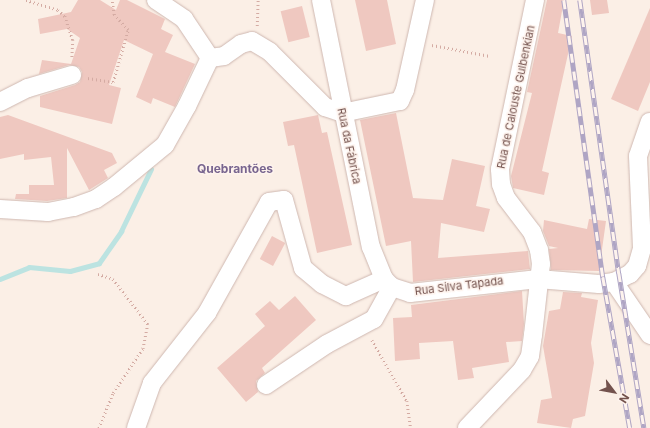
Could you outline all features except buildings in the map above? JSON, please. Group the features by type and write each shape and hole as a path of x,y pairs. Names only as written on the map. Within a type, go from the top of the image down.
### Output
{"street":[{"path":"156,0 184,19 210,58"},
{"name":"Rua da Fábrica","path":"321,0 342,113 371,247 388,283"},
{"path":"210,58 224,56 241,44 252,41 270,52 325,107 342,113 400,101 405,90 425,0"},
{"name":"Rua de Calouste Gulbenkian","path":"467,428 522,370 530,356 538,278 541,264 539,250 532,232 506,198 501,184 500,170 535,0"},
{"path":"0,209 48,212 74,207 96,199 114,187 165,145 188,106 210,58"},
{"path":"0,102 28,88 72,75"},
{"path":"650,122 638,156 642,248 637,266 630,274 614,282 650,335"},
{"path":"136,428 152,383 207,313 269,202 284,200 303,268 322,284 346,296 388,283"},
{"name":"Rua Silva Tapada","path":"388,283 410,293 538,278 573,284 614,282"},
{"path":"266,385 327,344 374,319 388,283"}],"path":[{"path":"26,0 58,10 65,16 73,40 72,75 113,82 128,30 114,14 112,0"},
{"path":"252,41 257,25 258,0"},
{"path":"450,49 490,56"},
{"path":"98,274 113,279 148,324 143,349 113,394 100,428"},
{"path":"374,319 371,339 407,401 411,428"}],"waterway":[{"path":"0,279 29,267 70,271 99,263 121,231 151,169"}],"railway":[{"path":"564,0 603,277 630,428"},
{"path":"580,0 619,273 644,428"}],"district":[{"name":"Quebrantões","path":"235,169"}]}
